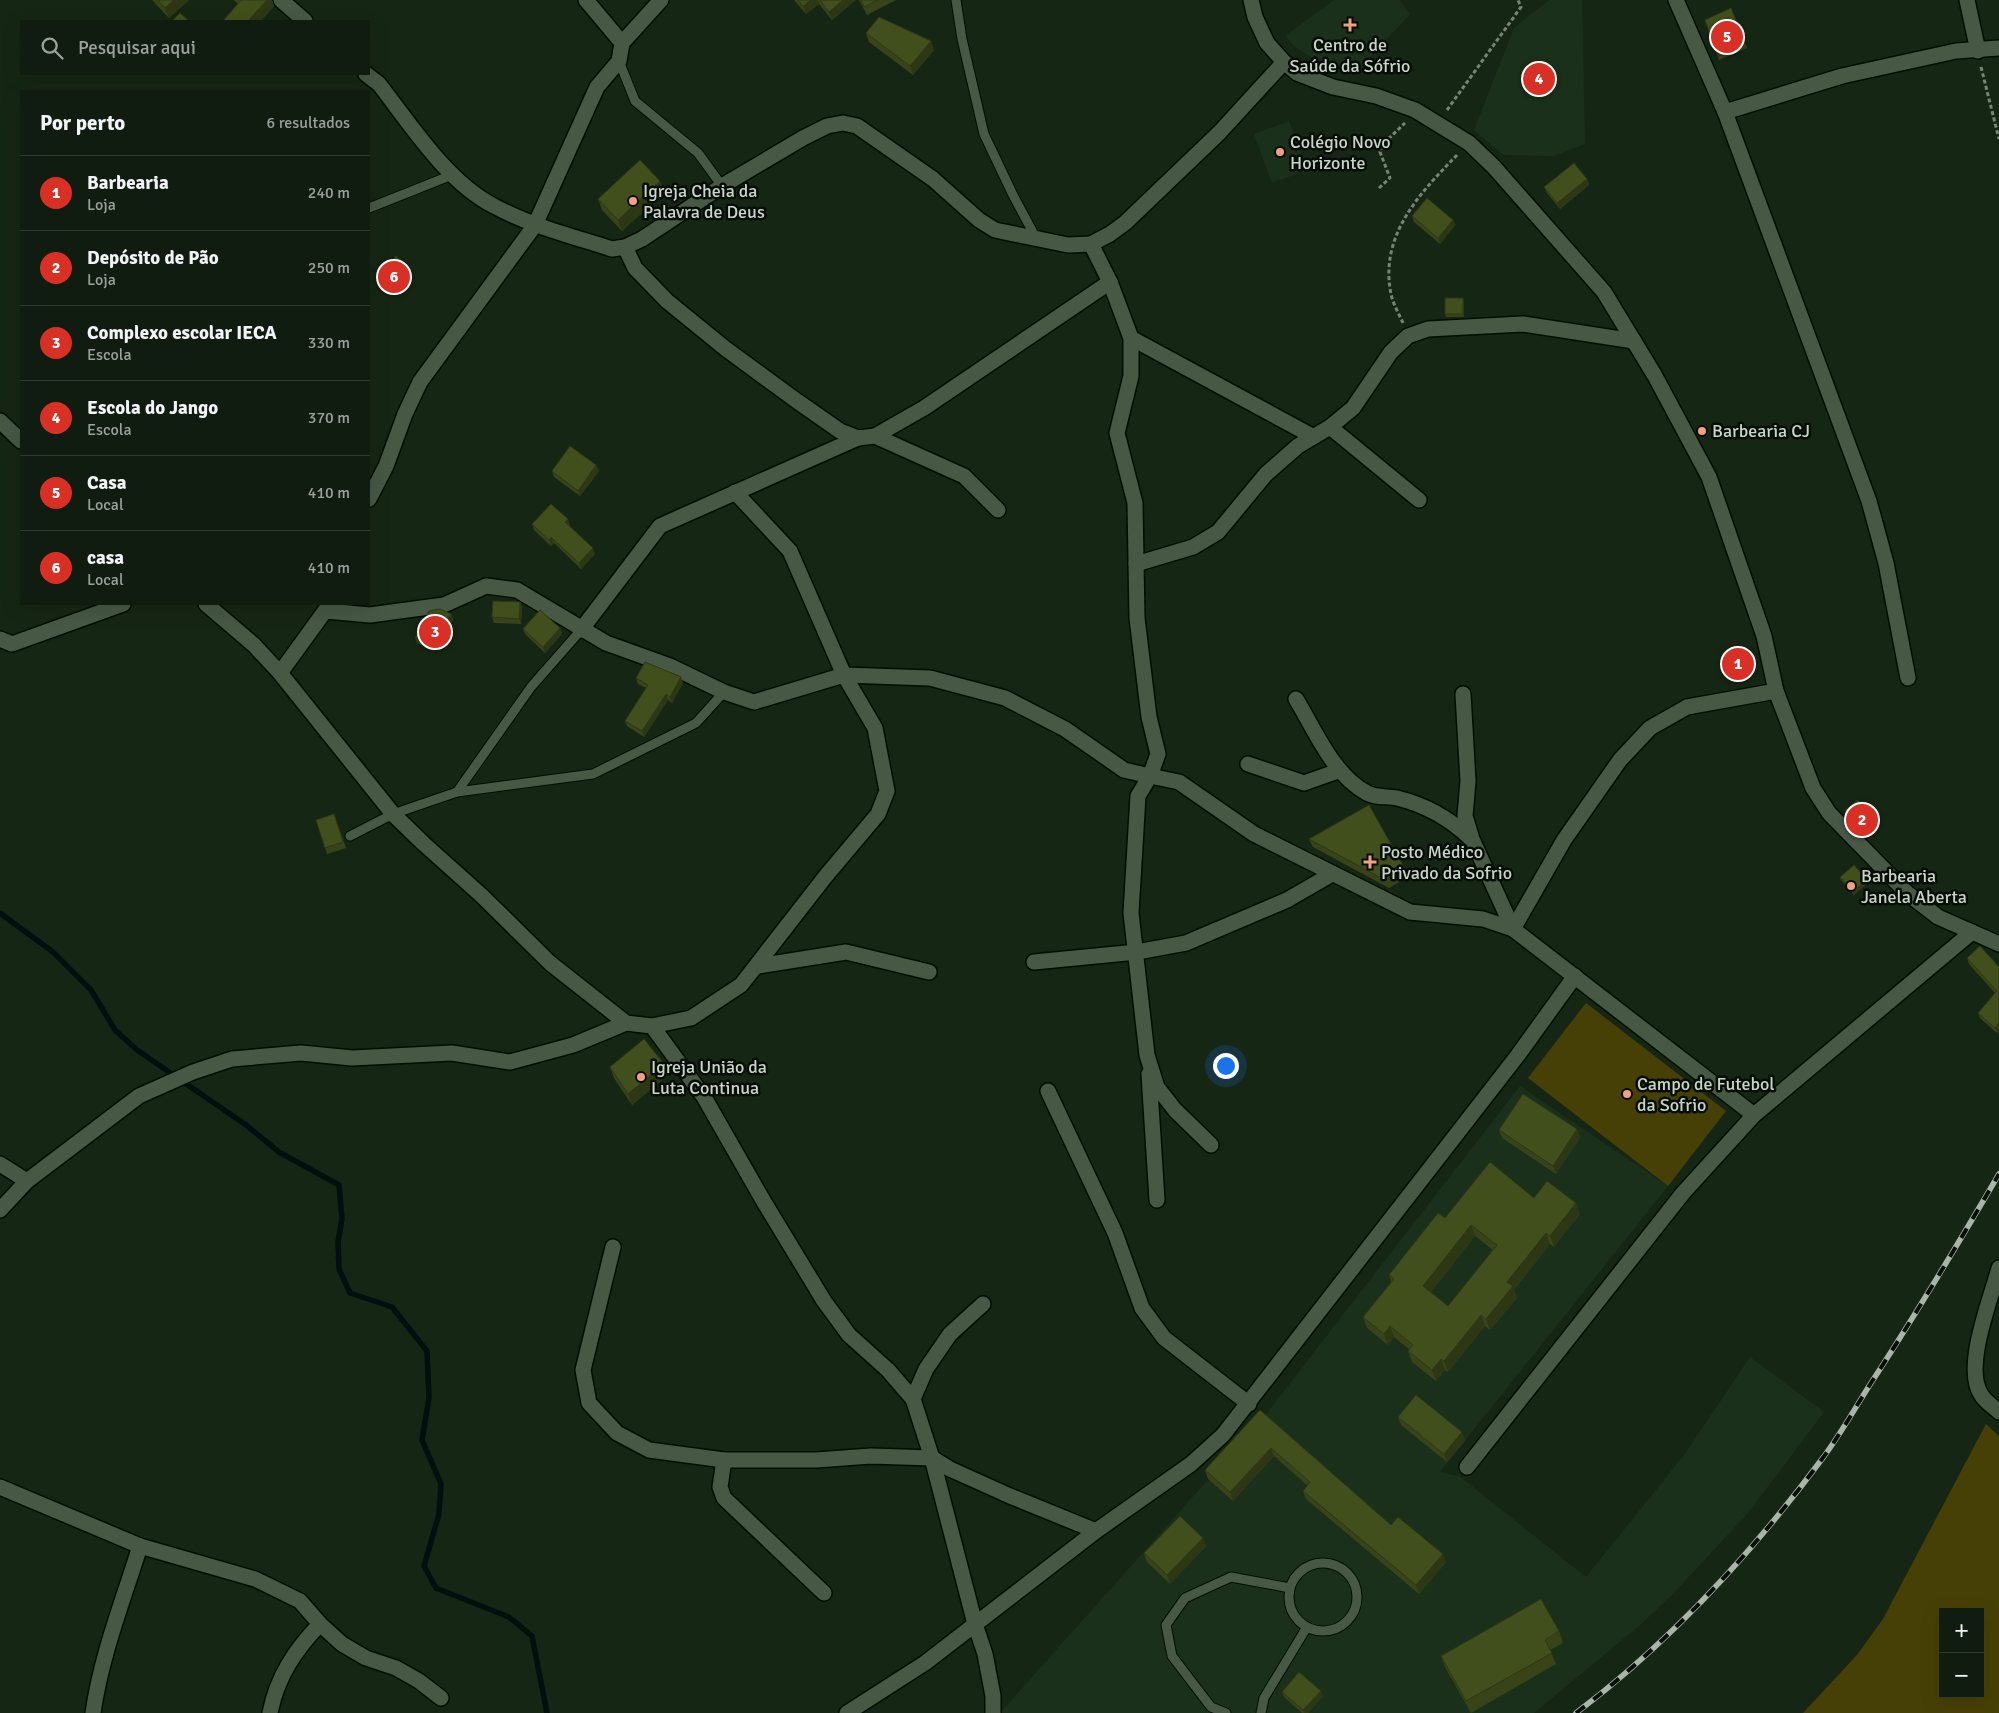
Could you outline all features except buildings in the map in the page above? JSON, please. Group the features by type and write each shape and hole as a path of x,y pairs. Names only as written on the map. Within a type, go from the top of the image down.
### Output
{"street":[{"path":"281,0 303,20"},
{"path":"586,0 622,43"},
{"path":"370,497 386,466 405,414 420,382 535,225 597,87 619,61 622,43 661,0"},
{"path":"1250,0 1255,17 1267,42 1284,62 1297,73 1312,80 1407,107 1438,122 1468,143 1494,167 1566,246 1604,292 1656,376 1709,477 1764,636 1776,691 1800,760 1813,788 1828,813 1907,893 1938,917 1999,944"},
{"path":"1676,0 1725,112 1869,501 1886,564 1908,678"},
{"path":"1968,0 1978,51"},
{"path":"1725,112 1842,76 1956,51 1978,51 1999,48"},
{"path":"367,75 379,84 452,175 492,205 535,225 612,249 625,248 642,240 722,186 803,138 827,126 843,124 857,126 933,179 979,220 995,230 1068,245 1091,244 1125,223 1219,133 1284,62"},
{"path":"1091,244 1110,282 1131,338 1131,376 1117,432 1135,503 1137,618 1149,717 1158,754 1150,776 1138,796 1131,913 1137,952 1147,1055 1157,1200"},
{"path":"625,248 635,268 667,301 726,350 840,431 858,438"},
{"path":"581,630 660,526 858,438 875,436 924,408 1110,282"},
{"path":"1136,564 1193,547 1218,532 1266,474 1298,446 1330,427 1353,408 1391,352 1408,336 1428,328 1523,324 1634,341"},
{"path":"1131,338 1312,436"},
{"path":"0,421 20,440"},
{"path":"1330,427 1419,500"},
{"path":"875,436 964,476 998,510"},
{"path":"0,1210 26,1181 139,1096 192,1072 232,1059 301,1053 352,1058 452,1053 510,1062 573,1045 626,1023 652,1026 690,1018 741,985 758,966 819,885 878,814 886,791 875,728 844,675 790,551 736,492"},
{"path":"280,673 328,608 370,615 444,605 486,586 517,590 581,630 606,643 670,666 724,692 754,702 844,675 930,678 1005,698 1065,729 1124,770 1179,782 1254,834 1410,912 1484,919 1513,929 1754,1115"},
{"path":"0,640 12,644 121,605"},
{"path":"207,605 254,645 280,673 393,814 550,963 626,1023"},
{"path":"1513,929 1564,840 1620,760 1650,728 1687,707 1776,691"},
{"path":"1463,694 1468,780 1465,816 1472,839 1513,929"},
{"path":"1296,699 1338,771 1367,794 1395,798 1425,807 1453,822 1472,839"},
{"path":"1248,764 1304,783 1338,771"},
{"path":"1034,962 1137,952 1186,942 1287,900 1332,874"},
{"path":"1467,1467 1683,1193 1754,1115 1972,932"},
{"path":"758,966 846,952 929,972"},
{"path":"847,1713 925,1663 1096,1531 1191,1464 1223,1435 1518,1055 1575,976"},
{"path":"652,1026 704,1097 824,1301 849,1335 888,1370 913,1399 932,1458 975,1624 986,1654 993,1696 993,1713"},
{"path":"1147,1055 1157,1087 1175,1110 1211,1146"},
{"path":"1048,1091 1115,1232 1142,1308 1164,1338 1248,1404"},
{"path":"0,1164 26,1181"},
{"path":"613,1247 583,1370 589,1403 616,1433 649,1450 724,1460 816,1460 871,1456 932,1458 950,1469 1010,1496 1096,1531"},
{"path":"1999,1268 1981,1334 1974,1372 1981,1396 1999,1412"},
{"path":"913,1399 926,1370 950,1334 983,1304"},
{"path":"724,1460 720,1487 724,1498 824,1592"},
{"path":"0,1486 140,1546 254,1579 300,1601 320,1624 342,1644 366,1658 396,1668 419,1681 441,1698"},
{"path":"93,1713 96,1690 108,1647 140,1546"},
{"path":"270,1713 280,1677 297,1648 320,1624"}],"lane":[{"path":"956,0 962,39 984,134 1036,238"},
{"path":"619,61 635,101 698,153 722,186"},
{"path":"370,208 452,175"},
{"path":"457,792 531,687 581,630"},
{"path":"350,836 393,814 457,792 593,774 696,722 724,692"},
{"path":"1325,1563 1345,1571 1352,1580 1356,1590 1356,1601 1347,1620 1339,1627 1328,1630 1317,1631 1307,1627 1298,1620 1292,1611 1289,1600 1290,1588 1295,1578 1303,1570 1325,1563"},
{"path":"1226,1713 1211,1707 1172,1656 1166,1625 1184,1598 1230,1578 1290,1588"},
{"path":"1261,1713 1264,1698 1307,1627"}],"path":[{"path":"1438,122 1521,7 1518,0"},
{"path":"1978,51 1999,139"},
{"path":"1379,188 1390,178 1380,152 1385,142 1410,117 1407,107"},
{"path":"1408,336 1391,296 1388,275 1401,222 1420,193 1468,143"}],"shaded area":[{"name":"Centro de Saúde da Sófrio","path":"1334,0 1399,0 1410,14 1362,66 1355,71 1347,70 1309,56 1295,47 1285,36"},
{"path":"1549,0 1582,0 1585,144 1554,156 1503,155 1474,130 1514,28"},
{"name":"Colégio Novo Horizonte","path":"1289,121 1307,170 1272,183 1254,134"},
{"name":"Campo de Futebol da Sofrio","path":"1586,1003 1726,1111 1668,1186 1528,1078"},
{"path":"1520,1086 1668,1186 1440,1472 1459,1476 1586,1577 1684,1455 1750,1357 1824,1412 1748,1513 1671,1596 1639,1626 1534,1713 1000,1713 1263,1418"},
{"path":"1986,1424 1999,1436 1999,1713 1803,1713 1857,1655 1883,1619"}],"waterway":[{"path":"0,913 53,952 91,990 115,1030 137,1050 246,1125 279,1152 339,1185 342,1219 338,1242 339,1269 350,1293 392,1307 427,1351 429,1398 422,1440 441,1484 439,1514 424,1566 436,1588 509,1617 532,1636 547,1713"}],"railway":[{"path":"1576,1713 1611,1686 1677,1626 1738,1562 1795,1494 1841,1431 1999,1174"}],"place":[{"name":"Centro de Saúde da Sófrio","path":"1350,25"},
{"name":"Casa","path":"1727,37"},
{"name":"Escola do Jango","path":"1539,79"},
{"name":"Colégio Novo Horizonte","path":"1280,152"},
{"name":"Igreja Cheia da Palavra de Deus","path":"633,201"},
{"name":"casa","path":"394,277"},
{"name":"Barbearia CJ","path":"1702,431"},
{"name":"Complexo escolar IECA","path":"435,632"},
{"name":"Barbearia","path":"1738,664"},
{"name":"Depósito de Pão","path":"1862,820"},
{"name":"Posto Médico Privado da Sofrio","path":"1370,862"},
{"name":"Barbearia Janela Aberta","path":"1851,886"},
{"name":"Igreja União da Luta Continua","path":"641,1077"},
{"name":"Campo de Futebol da Sofrio","path":"1627,1094"}]}
